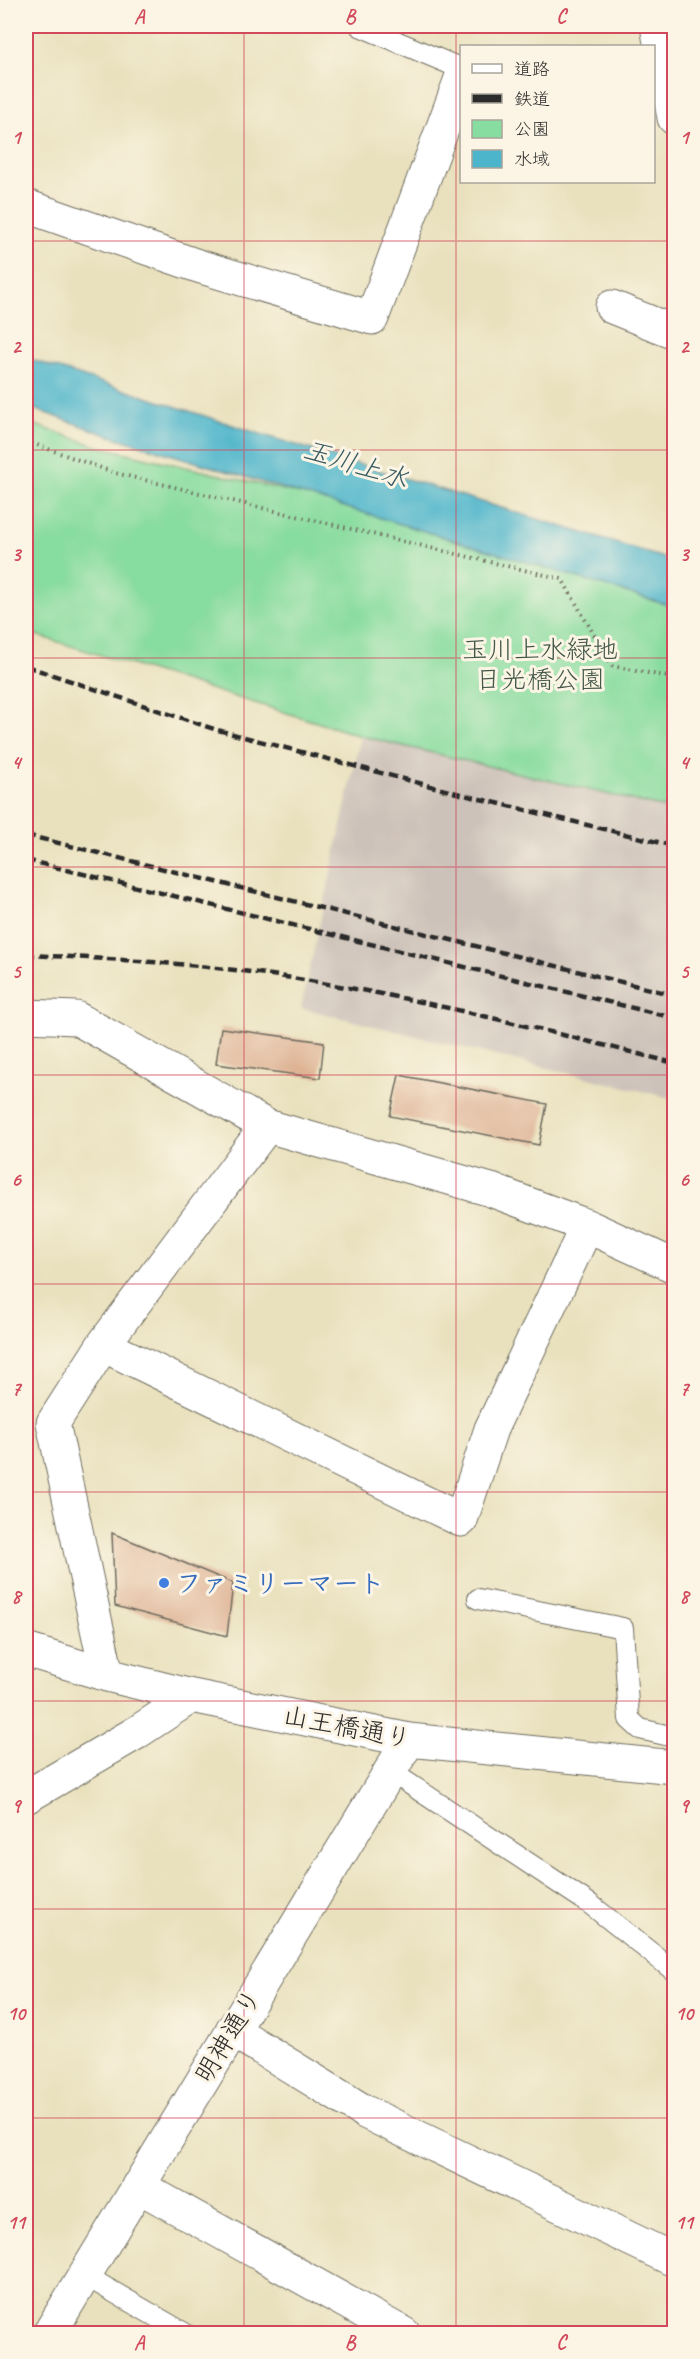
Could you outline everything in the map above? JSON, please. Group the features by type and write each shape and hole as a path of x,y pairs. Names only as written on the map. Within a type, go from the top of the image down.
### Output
{"street":[{"path":"657,26 675,118"},
{"path":"26,206 198,266 372,318 460,81"},
{"path":"612,307 675,332"},
{"path":"26,1016 76,1018 267,1126 491,1190 587,1226 675,1266"},
{"path":"107,1676 53,1423 103,1345 267,1126"},
{"path":"103,1345 461,1520 491,1429 587,1226"},
{"name":"山王橋通り","path":"26,1650 107,1676 192,1696 409,1740 675,1767"},
{"path":"26,1797 136,1733 192,1696"},
{"name":"明神通り","path":"49,2334 409,1740"},
{"path":"232,2030 364,2112 675,2260"},
{"path":"138,2186 404,2334"}],"lane":[{"path":"360,26 460,68"},
{"path":"655,118 675,124"},
{"path":"478,1599 623,1628 629,1719 640,1729 675,1737"},
{"path":"390,1771 590,1904 675,1971"},
{"path":"84,2276 186,2334"}],"path":[{"path":"26,441 115,473 562,579 612,666 675,678"}],"shaded area":[{"path":"361,736 674,810 674,1099 301,1008"}],"green space":[{"name":"玉川上水緑地 日光橋公園","path":"26,422 97,446 674,582 674,810 361,736 26,632"}],"water":[{"name":"玉川上水","path":"26,358 257,433 674,561 674,607 107,435 26,406"}],"building":[{"path":"221,1028 324,1042 320,1078 216,1064"},
{"path":"399,1075 547,1104 539,1145 390,1116"},
{"path":"112,1533 233,1583 227,1636 115,1606"}],"railway":[{"path":"26,666 214,729 472,797 674,846"},
{"path":"26,835 674,995"},
{"path":"26,860 674,1018"},
{"path":"26,955 189,965 298,979 460,1011 674,1063"}],"place":[{"name":"ファミリーマート","path":"164,1583"}]}
